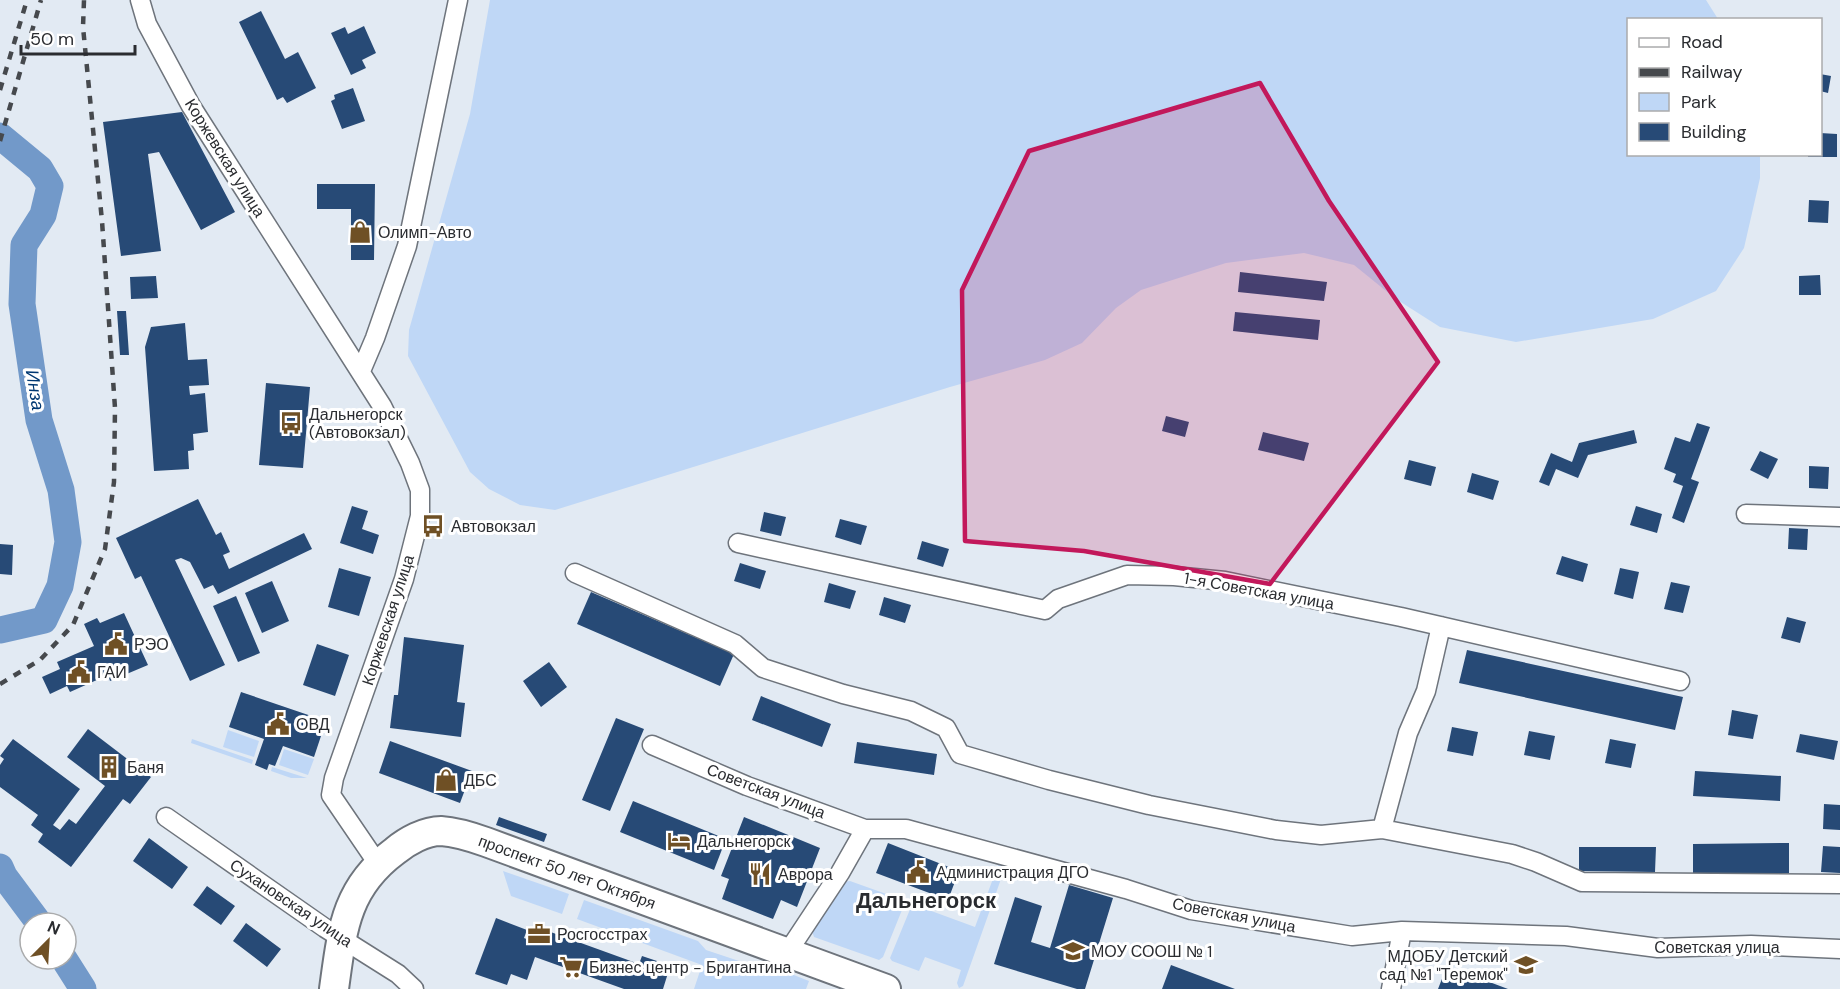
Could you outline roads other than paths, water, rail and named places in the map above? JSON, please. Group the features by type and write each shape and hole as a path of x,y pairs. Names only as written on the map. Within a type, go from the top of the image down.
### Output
{"main road":[{"name":"проспект 50 лет Октября","path":"334,989 341,937 352,900 378,864 409,840 439,831 459,833 886,989"}],"street":[{"name":"Коржевская улица","path":"140,0 147,24 191,106 382,406 420,490 420,516 404,579 334,778 331,795 378,864"},
{"path":"361,371 407,246 458,0"},
{"path":"1746,514 1840,518"},
{"name":"1-я Советская улица","path":"738,543 1045,610 1058,599 1127,575 1174,576 1225,581 1441,626 1680,681"},
{"path":"575,573 735,644 763,668 843,694 911,711 946,728 960,754 1049,780 1149,805 1276,830 1322,835 1382,829 1512,854 1582,882 1840,884"},
{"path":"1382,829 1408,733 1426,691 1441,626"},
{"name":"Советская улица","path":"652,745 747,786 866,829 906,829 1103,883 1191,910 1352,936 1402,931 1566,936 1658,948 1750,945 1840,949"},
{"name":"Сухановская улица","path":"166,818 325,928 398,974 414,989"},
{"path":"787,953 866,829"},
{"path":"1390,989 1402,931"}],"waterway":[{"name":"Инза","path":"0,136 40,169 50,186 43,215 24,245 22,304 39,420 61,490 68,542 60,586 44,620 0,630"},
{"name":"Инза","path":"0,867 30,911"},
{"name":"Инза","path":"72,971 83,989"}],"railway":[{"path":"0,90 27,0"},
{"path":"0,141 41,0"},
{"path":"0,684 40,660 73,625 105,549 114,482 115,408 102,221 83,27 84,0"}],"place":[{"name":"Олимп-Авто","path":"360,232"},
{"name":"Дальнегорск (Автовокзал)","path":"291,423"},
{"name":"Автовокзал","path":"433,526"},
{"name":"РЭО","path":"116,644"},
{"name":"ГАИ","path":"79,672"},
{"name":"ОВД","path":"278,724"},
{"name":"Баня","path":"109,767"},
{"name":"ДБС","path":"446,780"},
{"name":"Дальнегорск","path":"679,841"},
{"name":"Администрация ДГО","path":"918,872"},
{"name":"Аврора","path":"760,874"},
{"name":"Росгосстрах","path":"539,934"},
{"name":"МОУ СООШ № 1","path":"1073,951"},
{"name":"МДОБУ Детский сад №1 \"Теремок\"","path":"1526,965"},
{"name":"Бизнес центр - Бригантина","path":"571,967"}],"district":[{"name":"Дальнегорск","path":"926,900"}]}
